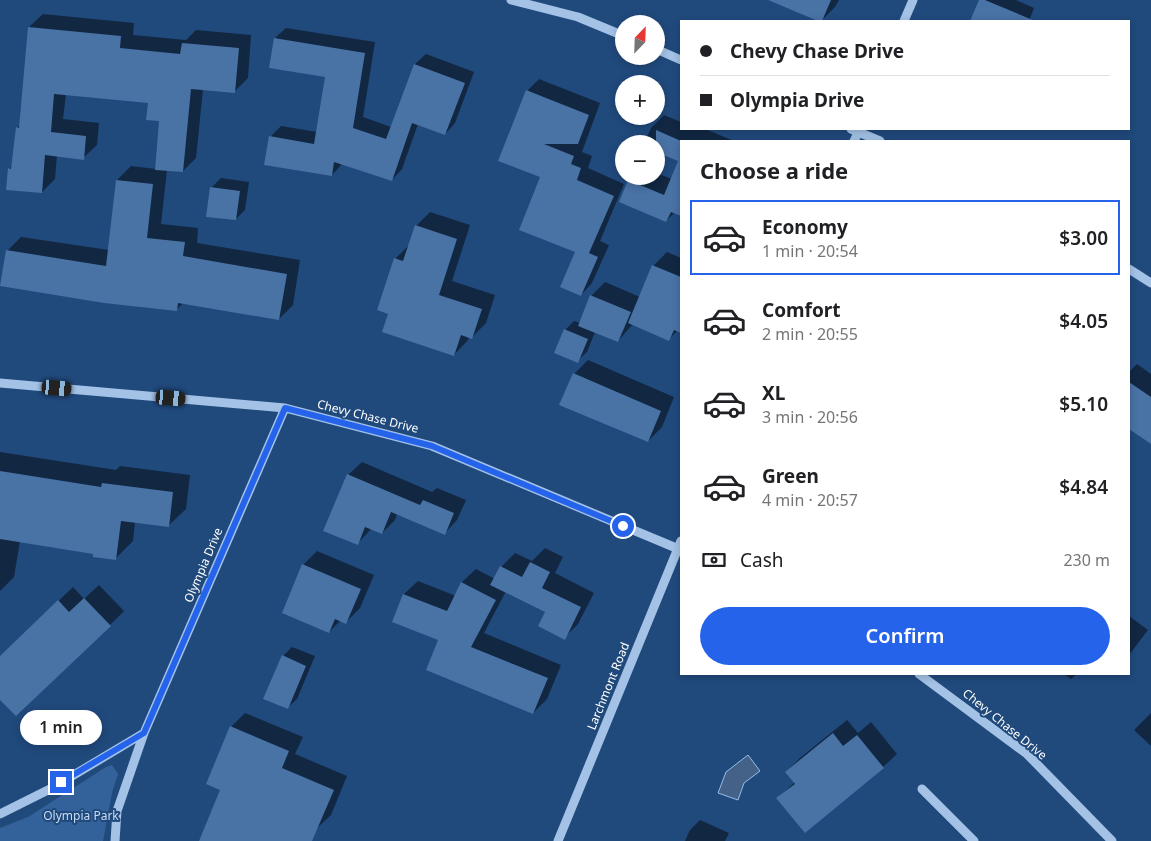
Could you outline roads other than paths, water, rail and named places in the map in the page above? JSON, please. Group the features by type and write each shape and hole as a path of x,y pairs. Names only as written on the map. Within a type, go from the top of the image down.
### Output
{"street":[{"path":"511,0 578,18 615,32"},
{"path":"904,20 913,0"},
{"path":"665,53 680,60"},
{"path":"856,130 878,140"},
{"path":"1130,270 1151,283"},
{"name":"Chevy Chase Drive","path":"0,383 285,408 432,446 680,546"},
{"name":"Olympia Drive","path":"114,841 117,811 144,733 285,408"},
{"name":"Larchmont Road","path":"558,841 680,546"},
{"name":"Chevy Chase Drive","path":"920,675 1027,754 1112,841"},
{"path":"0,814 52,788 144,733"},
{"path":"922,789 974,841"}],"park label":[{"name":"Olympia Park","path":"81,815"}]}
